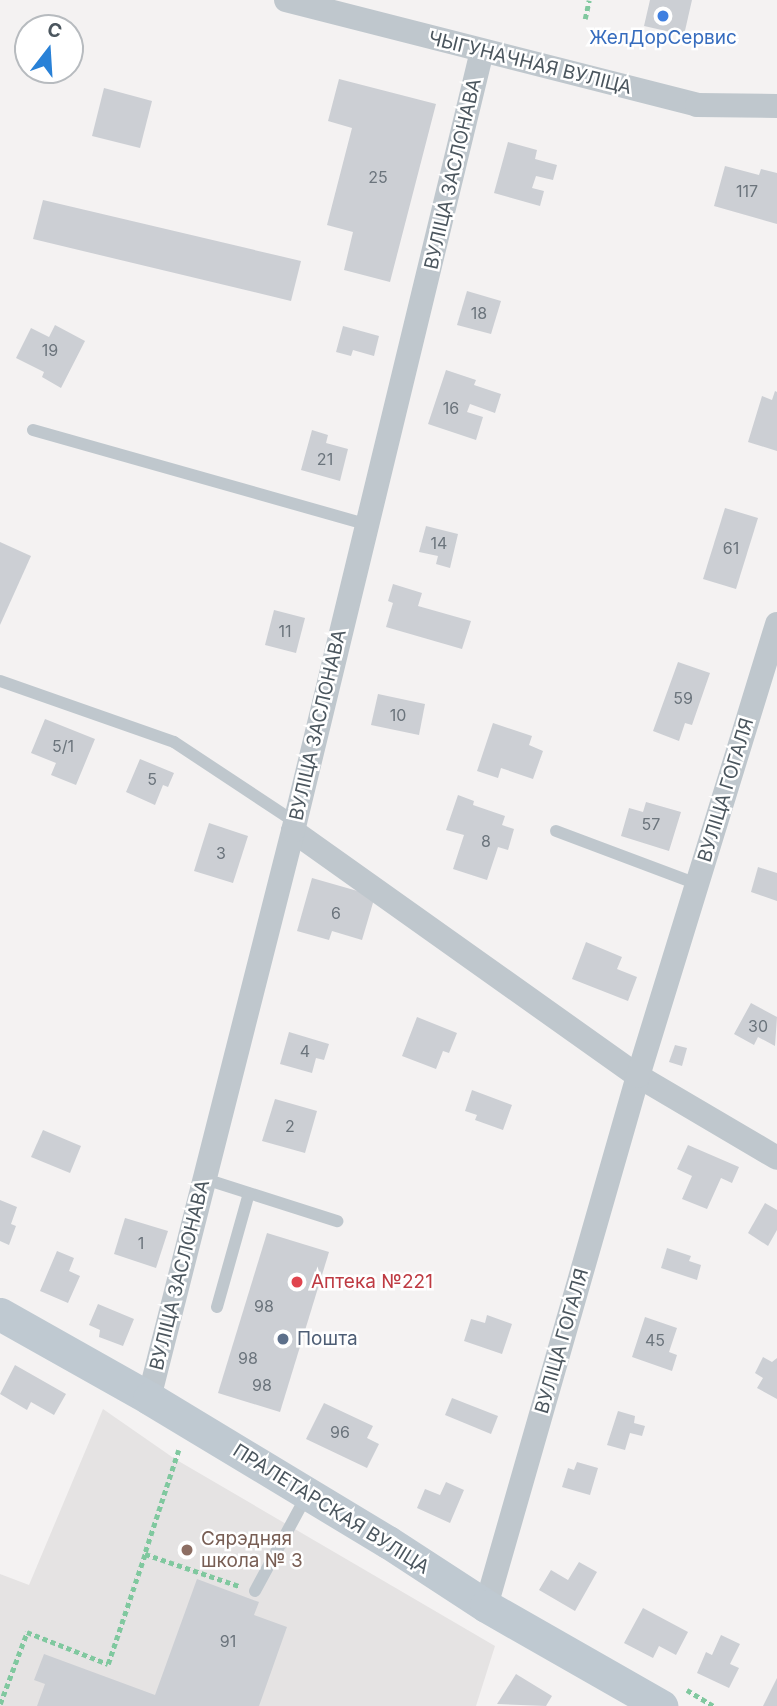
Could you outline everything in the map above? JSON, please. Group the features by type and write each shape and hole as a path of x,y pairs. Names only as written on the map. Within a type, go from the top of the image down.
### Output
{"main road":[{"name":"ПРАЛЕТАРСКАЯ ВУЛІЦА","path":"0,1314 149,1398 486,1606 661,1706"}],"street":[{"name":"ЧЫГУНАЧНАЯ ВУЛІЦА","path":"286,0 697,105 777,106"},
{"name":"ВУЛІЦА ЗАСЛОНАВА","path":"149,1398 294,827 482,51"},
{"name":"ВУЛІЦА ГОГАЛЯ","path":"486,1606 638,1076 777,624"},
{"path":"294,827 638,1076 777,1158"}],"lane":[{"path":"33,430 366,524"},
{"path":"0,681 174,742 294,827"},
{"path":"556,831 697,884"},
{"path":"205,1179 337,1221"},
{"path":"217,1307 249,1193"},
{"path":"255,1591 307,1494"}],"path":[{"path":"585,19 589,0"},
{"path":"0,1703 27,1632 108,1664 180,1449"},
{"path":"145,1554 255,1591"}],"shaded area":[{"name":"Сярэдняя школа № 3","path":"103,1409 175,1459 495,1646 476,1706 0,1706 0,1574 29,1585"}],"building":[{"path":"650,0 692,0 684,35 644,26"},
{"path":"339,79 436,104 390,282 344,270 353,232 327,225 352,128 328,121"},
{"path":"104,88 152,101 140,148 92,136"},
{"path":"508,142 537,150 535,159 557,165 553,180 536,176 532,188 544,191 540,206 494,193"},
{"path":"725,166 759,175 761,169 777,173 777,224 714,206"},
{"path":"43,200 301,261 291,301 33,239"},
{"path":"467,291 501,301 491,334 457,325"},
{"path":"55,325 85,341 61,388 42,377 44,372 16,358 31,328 49,337"},
{"path":"343,326 379,336 374,356 353,350 351,356 336,352"},
{"path":"446,370 476,380 474,385 501,394 495,413 470,404 467,412 483,417 476,440 428,424"},
{"path":"775,391 777,451 748,442 762,396 772,400"},
{"path":"312,430 328,435 326,443 348,449 340,481 301,470"},
{"path":"725,508 758,518 736,589 703,579"},
{"path":"426,526 458,534 450,568 436,564 438,556 419,552"},
{"path":"0,542 31,556 0,625"},
{"path":"393,584 422,593 418,606 471,621 462,649 386,627 393,603 388,601"},
{"path":"274,610 305,618 296,653 265,645"},
{"path":"678,662 710,673 692,725 685,723 679,741 653,731"},
{"path":"378,694 425,704 419,735 371,725"},
{"path":"45,719 95,739 76,785 51,775 56,763 31,753"},
{"path":"493,723 532,736 529,745 543,751 533,779 501,768 498,778 477,771"},
{"path":"140,759 174,773 168,787 163,785 155,805 126,792"},
{"path":"458,795 474,801 473,805 505,816 502,825 514,829 508,850 498,847 487,880 453,869 464,835 446,830"},
{"path":"646,802 681,812 669,851 621,836 629,808 643,812"},
{"path":"209,823 248,836 233,883 194,871"},
{"path":"758,867 777,873 777,901 751,892"},
{"path":"312,878 375,896 362,940 332,931 329,940 297,931"},
{"path":"586,942 622,957 617,969 637,977 628,1001 572,979"},
{"path":"751,1003 777,1017 775,1046 758,1037 754,1045 734,1034"},
{"path":"417,1017 457,1033 449,1053 443,1051 436,1069 402,1056"},
{"path":"289,1032 329,1044 324,1060 316,1058 312,1073 280,1064"},
{"path":"675,1045 687,1048 682,1066 669,1062"},
{"path":"472,1090 512,1105 503,1130 475,1120 477,1115 465,1111"},
{"path":"275,1099 317,1111 305,1153 262,1141"},
{"path":"43,1130 81,1146 70,1173 31,1157"},
{"path":"688,1145 739,1167 732,1183 721,1178 707,1209 682,1199 692,1176 677,1169"},
{"path":"0,1200 17,1207 11,1224 16,1226 9,1245 0,1241"},
{"path":"765,1203 777,1210 777,1230 768,1246 748,1233"},
{"path":"125,1218 168,1231 156,1268 114,1254"},
{"path":"267,1233 329,1252 280,1412 218,1393"},
{"path":"667,1248 691,1256 689,1261 701,1265 697,1280 661,1268"},
{"path":"57,1251 74,1258 69,1271 80,1276 68,1303 40,1291"},
{"path":"98,1304 134,1319 123,1346 99,1337 100,1330 89,1325"},
{"path":"487,1315 512,1324 502,1354 464,1341 471,1319 485,1323"},
{"path":"645,1317 677,1328 669,1352 677,1355 672,1371 632,1357"},
{"path":"763,1357 772,1362 777,1358 777,1399 757,1388 763,1378 755,1373"},
{"path":"15,1365 66,1394 54,1415 31,1402 27,1410 0,1394"},
{"path":"452,1398 498,1416 491,1434 445,1415"},
{"path":"324,1403 373,1426 367,1438 379,1444 367,1468 306,1439"},
{"path":"618,1411 635,1416 634,1423 645,1426 642,1436 630,1433 625,1450 607,1445"},
{"path":"577,1462 598,1468 590,1495 562,1487 568,1468 574,1470"},
{"path":"446,1482 464,1490 450,1523 417,1508 425,1489 440,1495"},
{"path":"579,1562 597,1572 575,1611 539,1590 551,1570 568,1580"},
{"path":"197,1579 259,1602 254,1615 287,1627 259,1706 37,1706 45,1684 34,1680 44,1654 155,1695"},
{"path":"643,1608 688,1632 676,1655 659,1646 653,1658 624,1643"},
{"path":"721,1635 740,1644 730,1664 739,1668 729,1688 697,1673 706,1652 712,1655"},
{"path":"516,1674 552,1696 546,1706 497,1704"},
{"path":"777,1678 777,1706 763,1706"}],"place":[{"name":"ЖелДорСервис","path":"663,16"},
{"name":"Аптека №221","path":"297,1282"},
{"name":"Пошта","path":"283,1339"},
{"name":"Сярэдняя школа № 3","path":"187,1550"}]}
